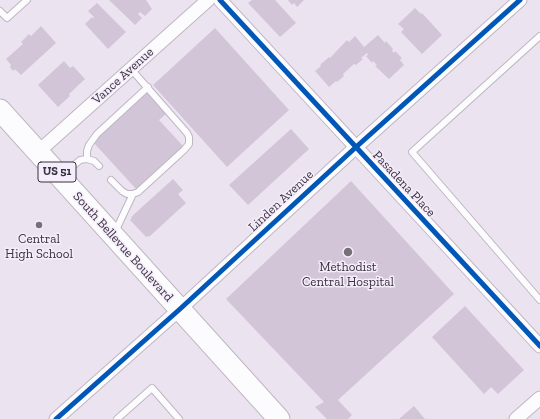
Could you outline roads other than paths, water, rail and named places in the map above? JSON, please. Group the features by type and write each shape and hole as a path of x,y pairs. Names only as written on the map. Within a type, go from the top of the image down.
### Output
{"main road":[{"name":"South Bellevue Boulevard","path":"0,110 279,419"}],"street":[{"name":"Vance Avenue","path":"38,152 208,0"},
{"name":"Pasadena Place","path":"220,0 355,148 540,346"},
{"name":"Linden Avenue","path":"56,419 180,309 355,148 520,0"},
{"path":"516,419 540,398"}],"lane":[{"path":"0,12 7,18 28,0"},
{"path":"540,36 412,152 540,300"},
{"path":"111,180 127,194 138,192 189,144 189,137 187,133 132,68"},
{"path":"87,158 89,145 97,134 148,87"},
{"path":"61,177 80,160 87,158 94,161 99,166"},
{"path":"113,235 133,194"},
{"path":"117,419 152,388 179,419"}],"place":[{"name":"Central High School","path":"39,225"},
{"name":"Methodist Central Hospital","path":"348,252"}]}
